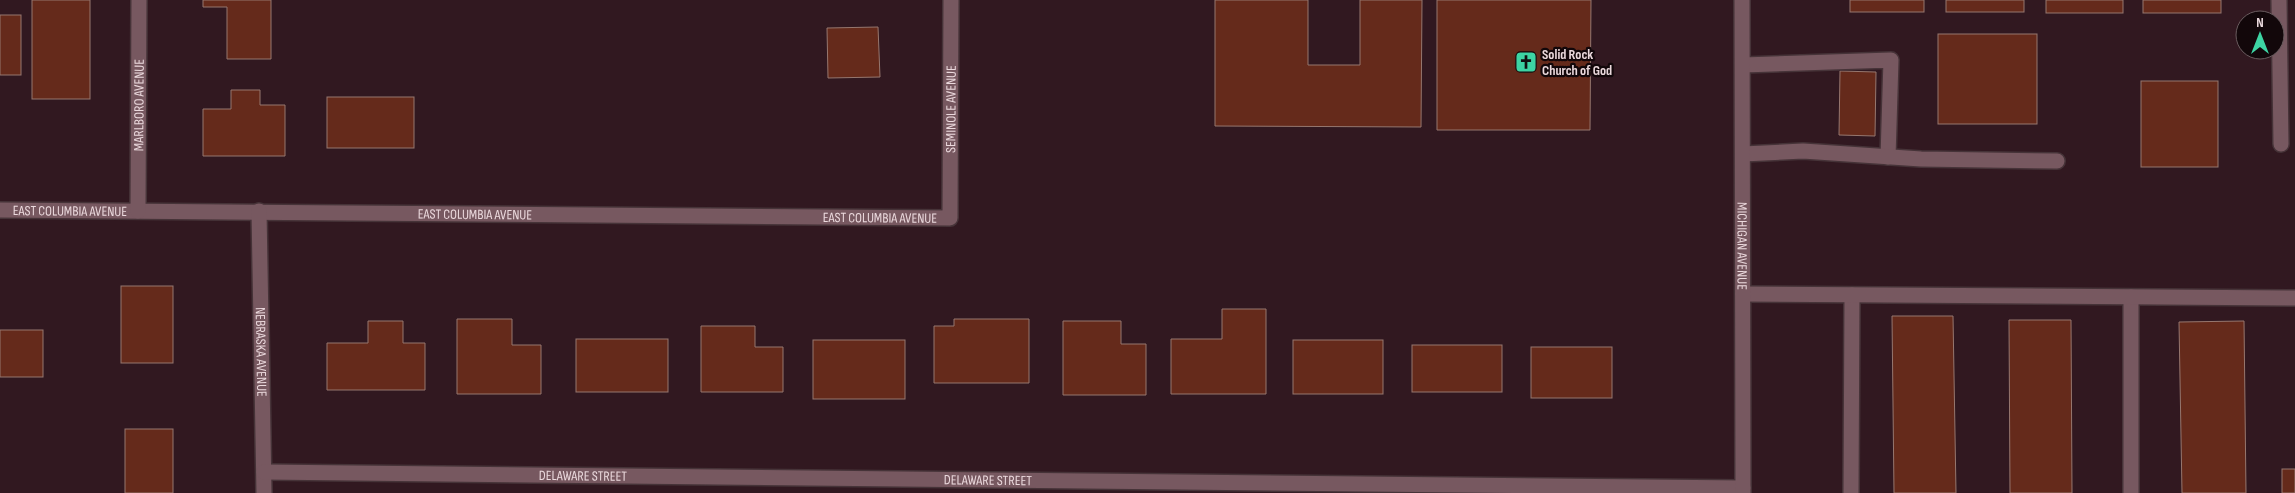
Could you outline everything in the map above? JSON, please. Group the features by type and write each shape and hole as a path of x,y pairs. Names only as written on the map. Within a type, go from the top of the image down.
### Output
{"street":[{"name":"MARLBORO AVENUE","path":"138,210 139,0"},
{"name":"SEMINOLE AVENUE","path":"950,0 950,218"},
{"name":"MICHIGAN AVENUE","path":"1742,0 1743,490"},
{"path":"2278,0 2281,144"},
{"path":"1743,65 1891,60 1888,157"},
{"path":"1743,154 1804,151 1888,157 2057,161"},
{"name":"EAST COLUMBIA AVENUE","path":"0,210 950,218"},
{"name":"NEBRASKA AVENUE","path":"259,211 264,493"},
{"path":"1743,294 2295,298"},
{"path":"1851,493 1852,295"},
{"path":"2130,493 2131,297"},
{"name":"DELAWARE STREET","path":"264,472 1743,490"}],"building":[{"path":"32,0 90,0 90,99 32,99"},
{"path":"203,0 271,0 271,59 227,59 227,7 203,7"},
{"path":"1215,0 1308,0 1308,65 1360,65 1360,0 1422,0 1421,127 1215,126"},
{"path":"1437,0 1591,0 1590,130 1437,130"},
{"path":"1850,0 1924,0 1924,12 1850,12"},
{"path":"1946,0 2024,0 2024,12 1946,12"},
{"path":"2046,0 2123,0 2123,13 2046,13"},
{"path":"2143,0 2221,0 2221,13 2143,13"},
{"path":"0,15 21,15 21,75 0,75"},
{"path":"878,27 880,77 828,78 827,28"},
{"path":"1938,34 2037,34 2037,124 1938,124"},
{"path":"1840,71 1876,72 1875,136 1839,135"},
{"path":"2141,81 2218,81 2218,167 2141,167"},
{"path":"231,90 260,90 260,105 285,105 285,156 203,156 203,109 231,109"},
{"path":"327,97 414,97 414,148 327,148"},
{"path":"121,286 173,286 173,363 121,363"},
{"path":"1222,309 1266,309 1266,394 1171,394 1171,339 1222,339"},
{"path":"1892,316 1953,316 1956,493 1894,493"},
{"path":"457,319 512,319 512,345 541,345 541,394 457,394"},
{"path":"954,319 1029,319 1029,383 934,383 934,326 954,326"},
{"path":"2009,320 2071,320 2072,493 2010,493"},
{"path":"368,321 403,321 403,343 425,343 425,390 327,390 327,343 368,343"},
{"path":"1063,321 1121,321 1121,344 1146,344 1146,395 1063,395"},
{"path":"2244,321 2246,493 2182,493 2179,322"},
{"path":"701,326 755,326 755,347 783,347 783,392 701,392"},
{"path":"0,330 43,330 43,377 0,377"},
{"path":"576,339 668,339 668,392 576,392"},
{"path":"813,340 905,340 905,399 813,399"},
{"path":"1293,340 1383,340 1383,394 1293,394"},
{"path":"1412,345 1502,345 1502,392 1412,392"},
{"path":"1531,347 1612,347 1612,398 1531,398"},
{"path":"125,429 173,429 173,493 125,493"},
{"path":"2282,469 2295,469 2295,493 2282,493"}],"place":[{"name":"Solid Rock Church of God","path":"1526,62"}]}
